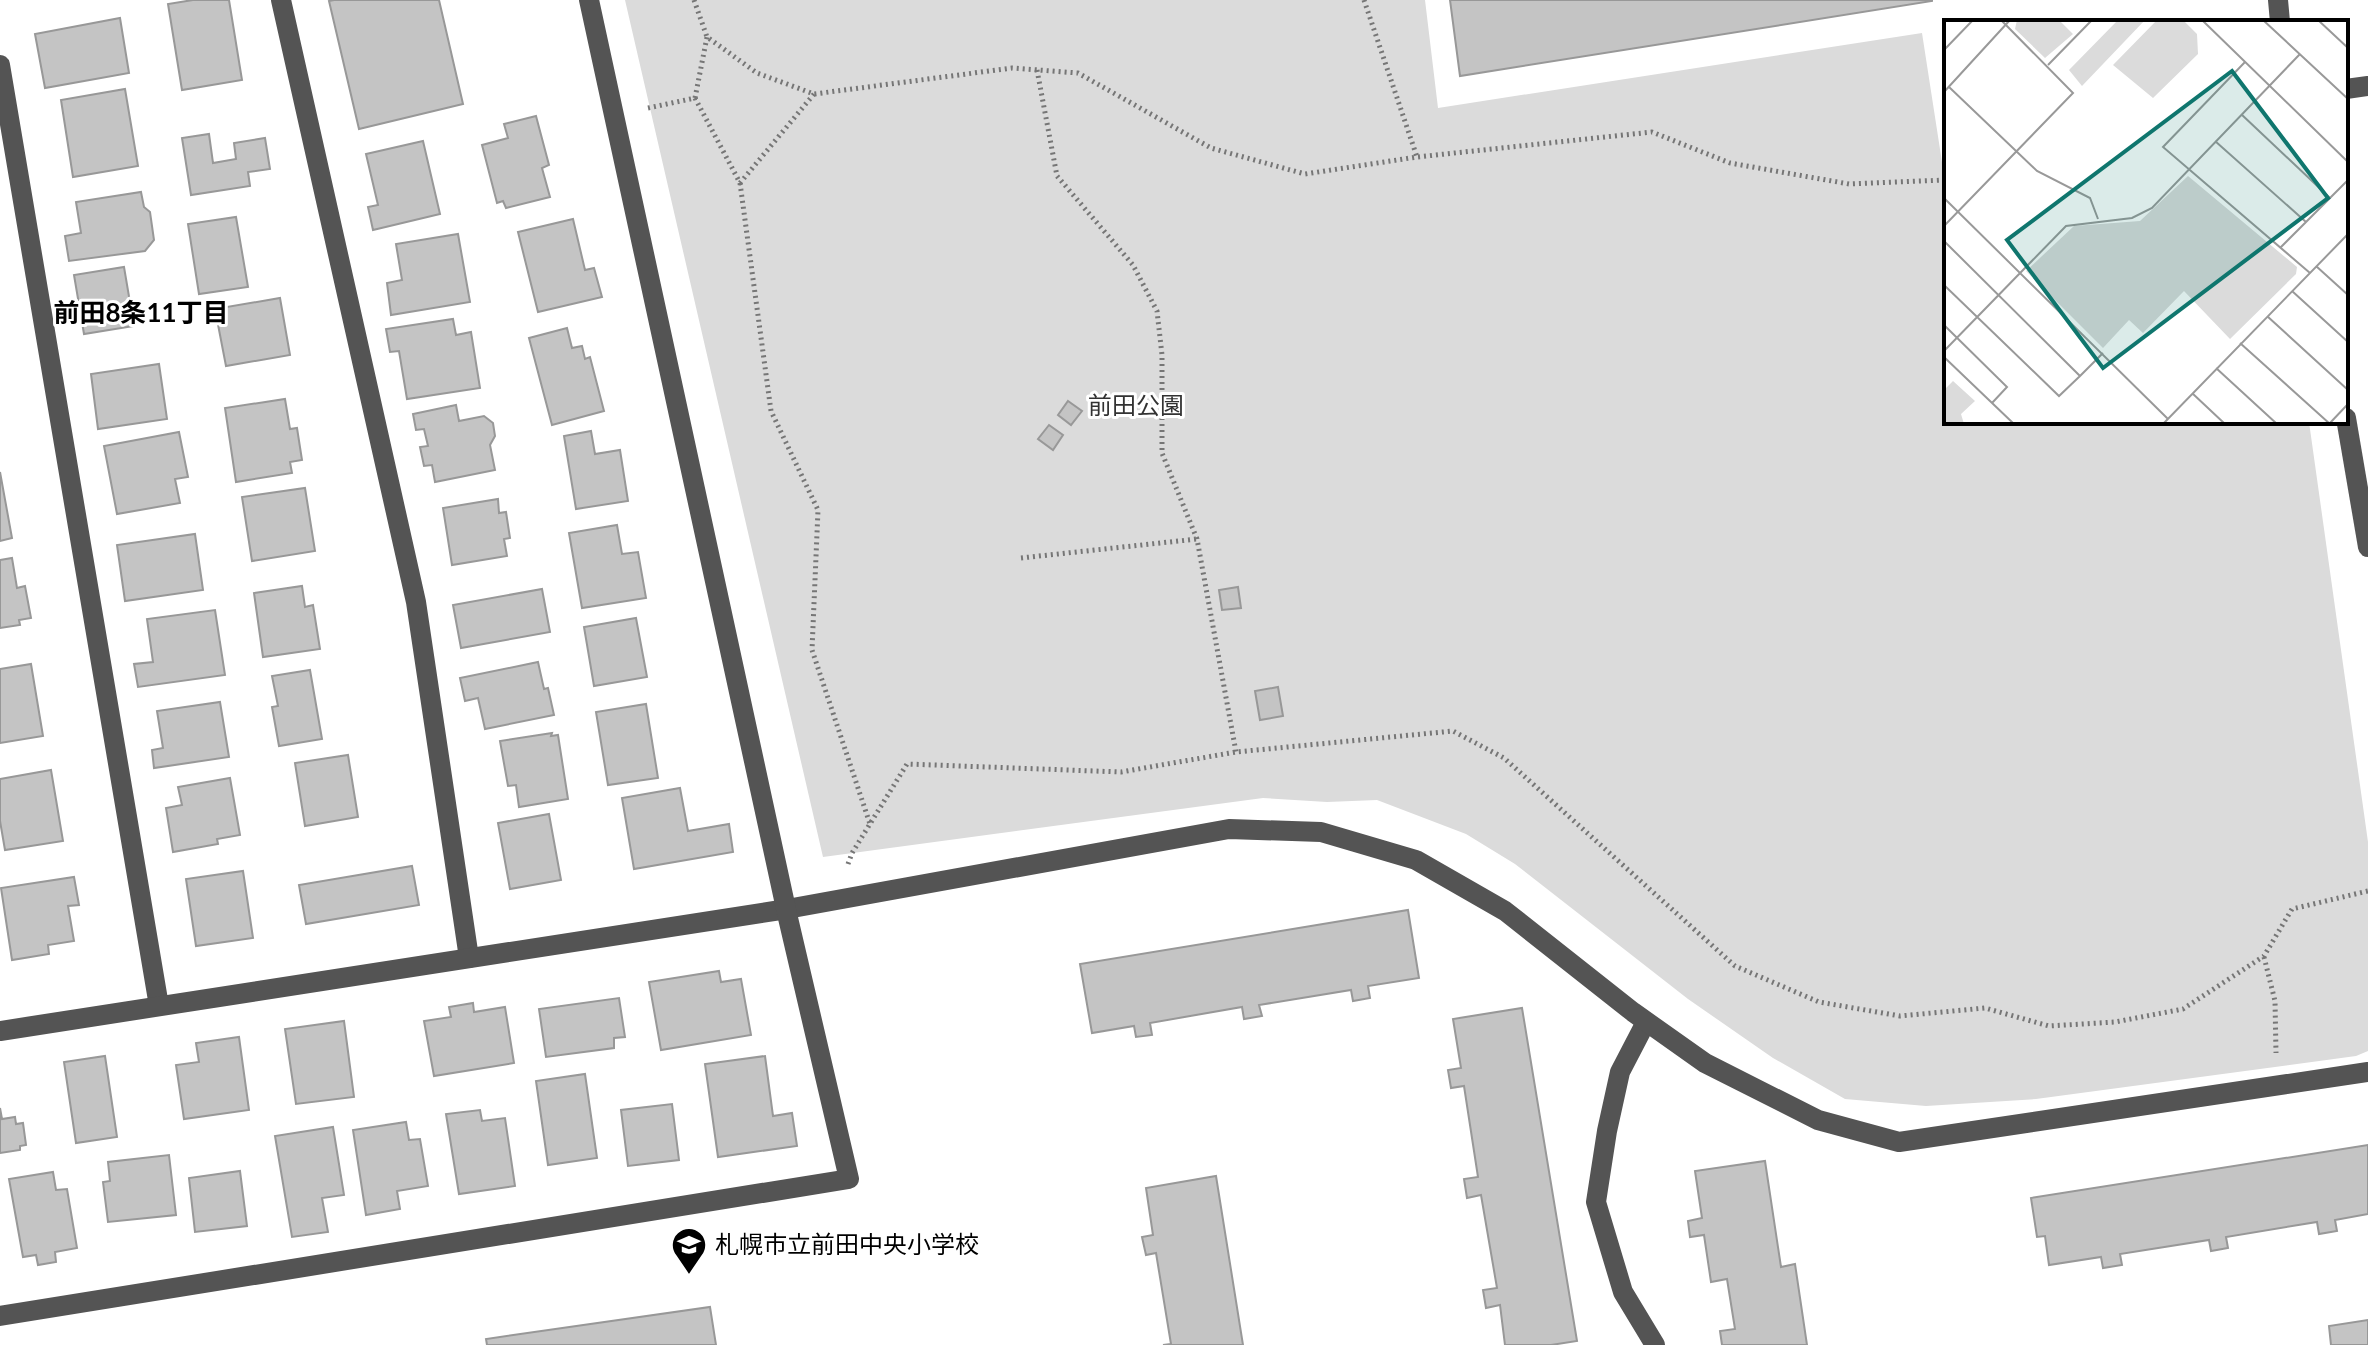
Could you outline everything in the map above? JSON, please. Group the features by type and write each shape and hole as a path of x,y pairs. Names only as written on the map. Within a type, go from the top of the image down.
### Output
{"street":[{"path":"281,0 416,602 469,958"},
{"path":"0,1316 849,1179 787,909 589,0"},
{"path":"2278,0 2280,20"},
{"path":"0,65 159,1006"},
{"path":"2348,89 2368,86"},
{"path":"2347,424 2368,547"},
{"path":"0,1031 787,909 1229,829 1321,832 1416,860 1505,911 1646,1022 1705,1063 1818,1120 1899,1142 2368,1072"},
{"path":"1646,1022 1620,1072 1596,1202 1623,1292 1655,1345"}],"path":[{"path":"694,0 707,37 695,98 740,183 771,411 818,510 812,650 870,824"},
{"path":"1364,0 1417,157"},
{"path":"707,37 757,73 814,94 1012,68 1078,73 1211,148 1305,174 1417,157 1652,132 1730,163 1849,184 1944,180"},
{"path":"1037,70 1057,176 1133,265 1157,311 1162,355 1162,453 1197,539 1236,752"},
{"path":"740,183 814,94"},
{"path":"648,108 695,98"},
{"path":"1021,558 1197,539"},
{"path":"847,865 907,764 1121,772 1236,752 1453,731 1504,758 1735,966 1819,1002 1900,1016 1985,1008 2049,1026 2115,1022 2183,1009 2264,956 2292,909 2368,891"},
{"path":"2264,956 2275,1001 2276,1058"}],"green space":[{"name":"前田公園","path":"625,0 1425,0 1438,108 1922,33 1944,175 1944,424 2309,424 2368,842 2368,1051 2356,1056 2036,1099 1926,1106 1845,1099 1773,1058 1688,999 1515,864 1466,834 1377,800 1327,802 1263,798 823,857"}],"building":[{"path":"229,0 242,80 182,90 168,4"},
{"path":"439,0 463,104 359,129 329,1"},
{"path":"1450,0 1932,0 1932,1 1460,76"},
{"path":"120,18 129,73 45,88 35,34"},
{"path":"125,89 138,166 73,177 61,100"},
{"path":"536,116 549,165 542,168 550,197 506,208 503,201 497,203 482,145 508,138 504,124"},
{"path":"209,134 213,163 236,159 234,143 265,138 270,169 248,172 250,186 191,195 182,138"},
{"path":"423,141 440,214 373,230 368,207 378,205 366,154"},
{"path":"141,192 144,207 150,212 154,240 145,251 69,261 65,236 81,233 76,202"},
{"path":"236,217 248,287 199,294 188,224"},
{"path":"573,219 585,270 594,268 602,297 538,312 518,232"},
{"path":"458,234 470,302 391,315 387,283 402,280 396,244"},
{"path":"124,267 134,326 84,334 74,275"},
{"path":"280,298 290,355 226,366 215,309"},
{"path":"453,319 456,335 471,332 480,388 407,399 399,351 390,352 386,329"},
{"path":"567,328 572,348 582,346 585,359 590,357 604,411 552,425 529,338"},
{"path":"159,364 167,419 98,429 91,374"},
{"path":"285,399 290,429 297,428 302,460 290,462 292,473 236,482 225,408"},
{"path":"1068,401 1082,411 1071,425 1058,415"},
{"path":"456,405 459,421 484,416 493,423 495,436 490,445 495,470 435,482 432,465 424,466 420,447 428,446 424,429 416,430 413,414"},
{"path":"1049,425 1063,435 1053,450 1038,439"},
{"path":"591,431 595,454 620,450 628,501 576,509 564,436"},
{"path":"179,432 188,477 175,479 180,503 117,514 104,446"},
{"path":"0,472 12,538 0,541"},
{"path":"305,488 315,551 252,561 242,497"},
{"path":"498,499 499,513 506,512 510,538 504,539 507,556 452,565 443,508"},
{"path":"617,525 622,554 638,552 646,598 582,608 569,533"},
{"path":"195,534 203,590 125,601 117,545"},
{"path":"12,558 17,588 25,586 31,618 19,620 20,625 0,628 0,560"},
{"path":"302,586 305,607 313,605 320,649 263,657 254,593"},
{"path":"1238,587 1241,608 1222,610 1219,590"},
{"path":"542,589 550,632 461,648 453,605"},
{"path":"215,610 225,675 138,687 134,664 153,662 147,619"},
{"path":"636,618 647,677 594,686 584,627"},
{"path":"538,662 554,715 485,729 478,698 465,701 460,678"},
{"path":"31,664 43,736 0,743 0,669"},
{"path":"310,670 322,739 279,746 272,707 278,706 272,676"},
{"path":"1278,687 1283,716 1260,720 1255,691"},
{"path":"220,702 229,757 154,768 152,750 163,748 157,711"},
{"path":"646,704 658,778 608,785 596,712"},
{"path":"552,733 551,736 558,735 568,799 519,807 516,785 508,786 500,741"},
{"path":"348,755 358,817 305,826 295,763"},
{"path":"51,770 63,841 5,850 0,821 0,779"},
{"path":"230,778 240,835 217,839 218,844 173,852 166,808 182,805 178,787"},
{"path":"680,788 688,831 729,824 733,852 634,869 622,798"},
{"path":"549,814 561,880 510,889 498,823"},
{"path":"412,866 419,905 306,924 299,885"},
{"path":"243,871 253,938 196,946 186,879"},
{"path":"74,877 79,905 68,906 74,941 48,945 49,954 12,960 1,888"},
{"path":"1408,910 1419,978 1368,986 1370,998 1353,1001 1351,990 1259,1005 1262,1016 1244,1019 1242,1007 1150,1023 1152,1035 1136,1037 1134,1026 1092,1033 1080,964"},
{"path":"719,971 721,982 741,979 751,1035 661,1050 649,982"},
{"path":"619,998 625,1037 614,1038 614,1048 546,1057 539,1009"},
{"path":"473,1003 474,1012 505,1007 514,1063 434,1076 424,1021 451,1017 449,1007"},
{"path":"1522,1008 1577,1341 1551,1345 1505,1345 1500,1305 1486,1308 1483,1290 1497,1288 1481,1195 1467,1198 1464,1179 1478,1177 1464,1086 1451,1088 1448,1070 1461,1068 1453,1019"},
{"path":"344,1021 354,1097 296,1104 285,1029"},
{"path":"239,1037 249,1110 184,1119 176,1065 199,1062 196,1043"},
{"path":"105,1056 117,1137 76,1143 64,1062"},
{"path":"765,1056 773,1116 792,1113 797,1146 718,1157 705,1064"},
{"path":"585,1074 597,1158 548,1165 536,1081"},
{"path":"672,1104 679,1160 628,1166 621,1110"},
{"path":"0,1108 2,1119 15,1117 16,1124 23,1123 26,1145 20,1146 20,1150 0,1153"},
{"path":"480,1110 482,1121 505,1118 515,1186 459,1194 446,1114"},
{"path":"406,1122 409,1140 420,1139 428,1186 397,1191 400,1209 366,1215 353,1130"},
{"path":"333,1127 344,1195 322,1198 328,1232 292,1237 275,1136"},
{"path":"2368,1145 2368,1214 2335,1220 2337,1231 2319,1234 2317,1222 2226,1237 2228,1248 2211,1251 2209,1240 2120,1254 2122,1265 2103,1268 2101,1257 2049,1265 2045,1236 2037,1237 2031,1198"},
{"path":"169,1155 176,1215 108,1222 103,1182 110,1181 108,1162"},
{"path":"1765,1161 1781,1267 1795,1264 1807,1345 1722,1345 1720,1331 1735,1329 1727,1279 1711,1282 1704,1235 1690,1237 1688,1221 1702,1218 1695,1171"},
{"path":"240,1171 247,1226 195,1232 189,1178"},
{"path":"53,1172 56,1190 67,1189 77,1248 55,1252 56,1262 38,1265 36,1255 23,1257 9,1179"},
{"path":"1216,1176 1243,1345 1163,1345 1171,1344 1156,1253 1146,1255 1142,1237 1153,1235 1146,1188"},
{"path":"710,1307 716,1345 487,1345 486,1339"},
{"path":"2368,1320 2368,1345 2331,1345 2329,1326"}],"place":[{"name":"札幌市立前田中央小学校","path":"689,1276"}],"district":[{"name":"前田8条11丁目","path":"141,313"}]}
